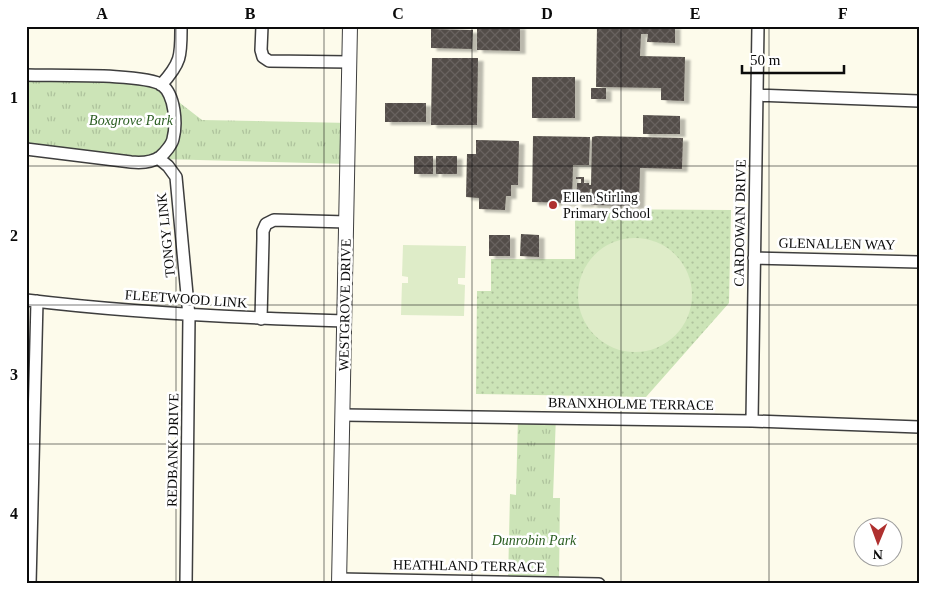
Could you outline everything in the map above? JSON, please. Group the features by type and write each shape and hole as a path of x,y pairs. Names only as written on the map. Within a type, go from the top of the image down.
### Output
{"street":[{"path":"161,85 177,65 181,55 181,26"},
{"path":"262,26 261,50 263,57 269,61 350,62"},
{"name":"WESTGROVE DRIVE","path":"339,581 350,26"},
{"name":"CARDOWAN DRIVE","path":"752,421 758,26"},
{"path":"26,75 142,78 161,85 170,94 174,110 173,139 164,154 148,162 131,162 26,149"},
{"path":"757,96 919,100"},
{"name":"TONGY LINK","path":"158,158 168,166 176,177 189,316"},
{"path":"261,319 263,231 266,224 274,220 347,222"},
{"name":"GLENALLEN WAY","path":"754,258 919,262"},
{"path":"30,584 32,300"},
{"name":"FLEETWOOD LINK","path":"32,300 189,316 344,321"},
{"name":"REDBANK DRIVE","path":"186,584 189,316"},
{"name":"BRANXHOLME TERRACE","path":"343,415 752,421 919,427"},
{"name":"HEATHLAND TERRACE","path":"339,581 599,584"}],"green space":[{"name":"Boxgrove Park","path":"26,75 141,78 171,96 202,120 350,123 348,164 159,159 148,162 26,149"},
{"path":"575,209 731,210 729,303 646,397 476,394 477,291 491,291 491,259 575,259"},
{"path":"635,238 657,242 676,254 688,273 692,295 688,317 676,336 657,348 635,352 613,348 594,336 582,317 578,295 582,273 594,254 613,242"},
{"path":"403,245 466,246 465,278 458,278 458,284 465,285 464,316 401,315 402,283 408,283 408,277 402,276"},
{"name":"Dunrobin Park","path":"556,415 553,498 560,498 559,583 508,582 510,494 516,495 518,417"}],"building":[{"path":"477,26 520,26 520,51 477,50"},
{"path":"597,26 675,26 675,43 647,42 648,34 641,34 640,56 685,57 684,101 661,100 661,88 596,87"},
{"path":"431,29 473,30 472,49 431,48"},
{"path":"432,58 478,58 477,125 431,125"},
{"path":"532,77 575,77 575,118 532,118"},
{"path":"591,88 606,88 606,99 591,99"},
{"path":"385,103 426,103 426,122 385,122"},
{"path":"643,115 680,116 680,134 643,134"},
{"path":"533,136 590,137 589,165 573,165 572,203 532,202"},
{"path":"592,137 683,138 682,169 640,168 639,206 591,205 592,189 590,189 589,204 576,204 577,183 581,183 581,179 576,179 576,177 584,177 584,183 591,185"},
{"path":"476,140 519,141 518,185 511,185 511,196 506,196 505,210 479,209 479,198 466,197 467,154 476,154"},
{"path":"414,156 433,156 433,174 414,174"},
{"path":"436,156 457,156 457,174 436,174"},
{"path":"521,234 539,235 539,257 520,256"},
{"path":"489,235 510,235 510,256 489,256"}],"place":[{"name":"Ellen Stirling Primary School","path":"553,205"}]}
